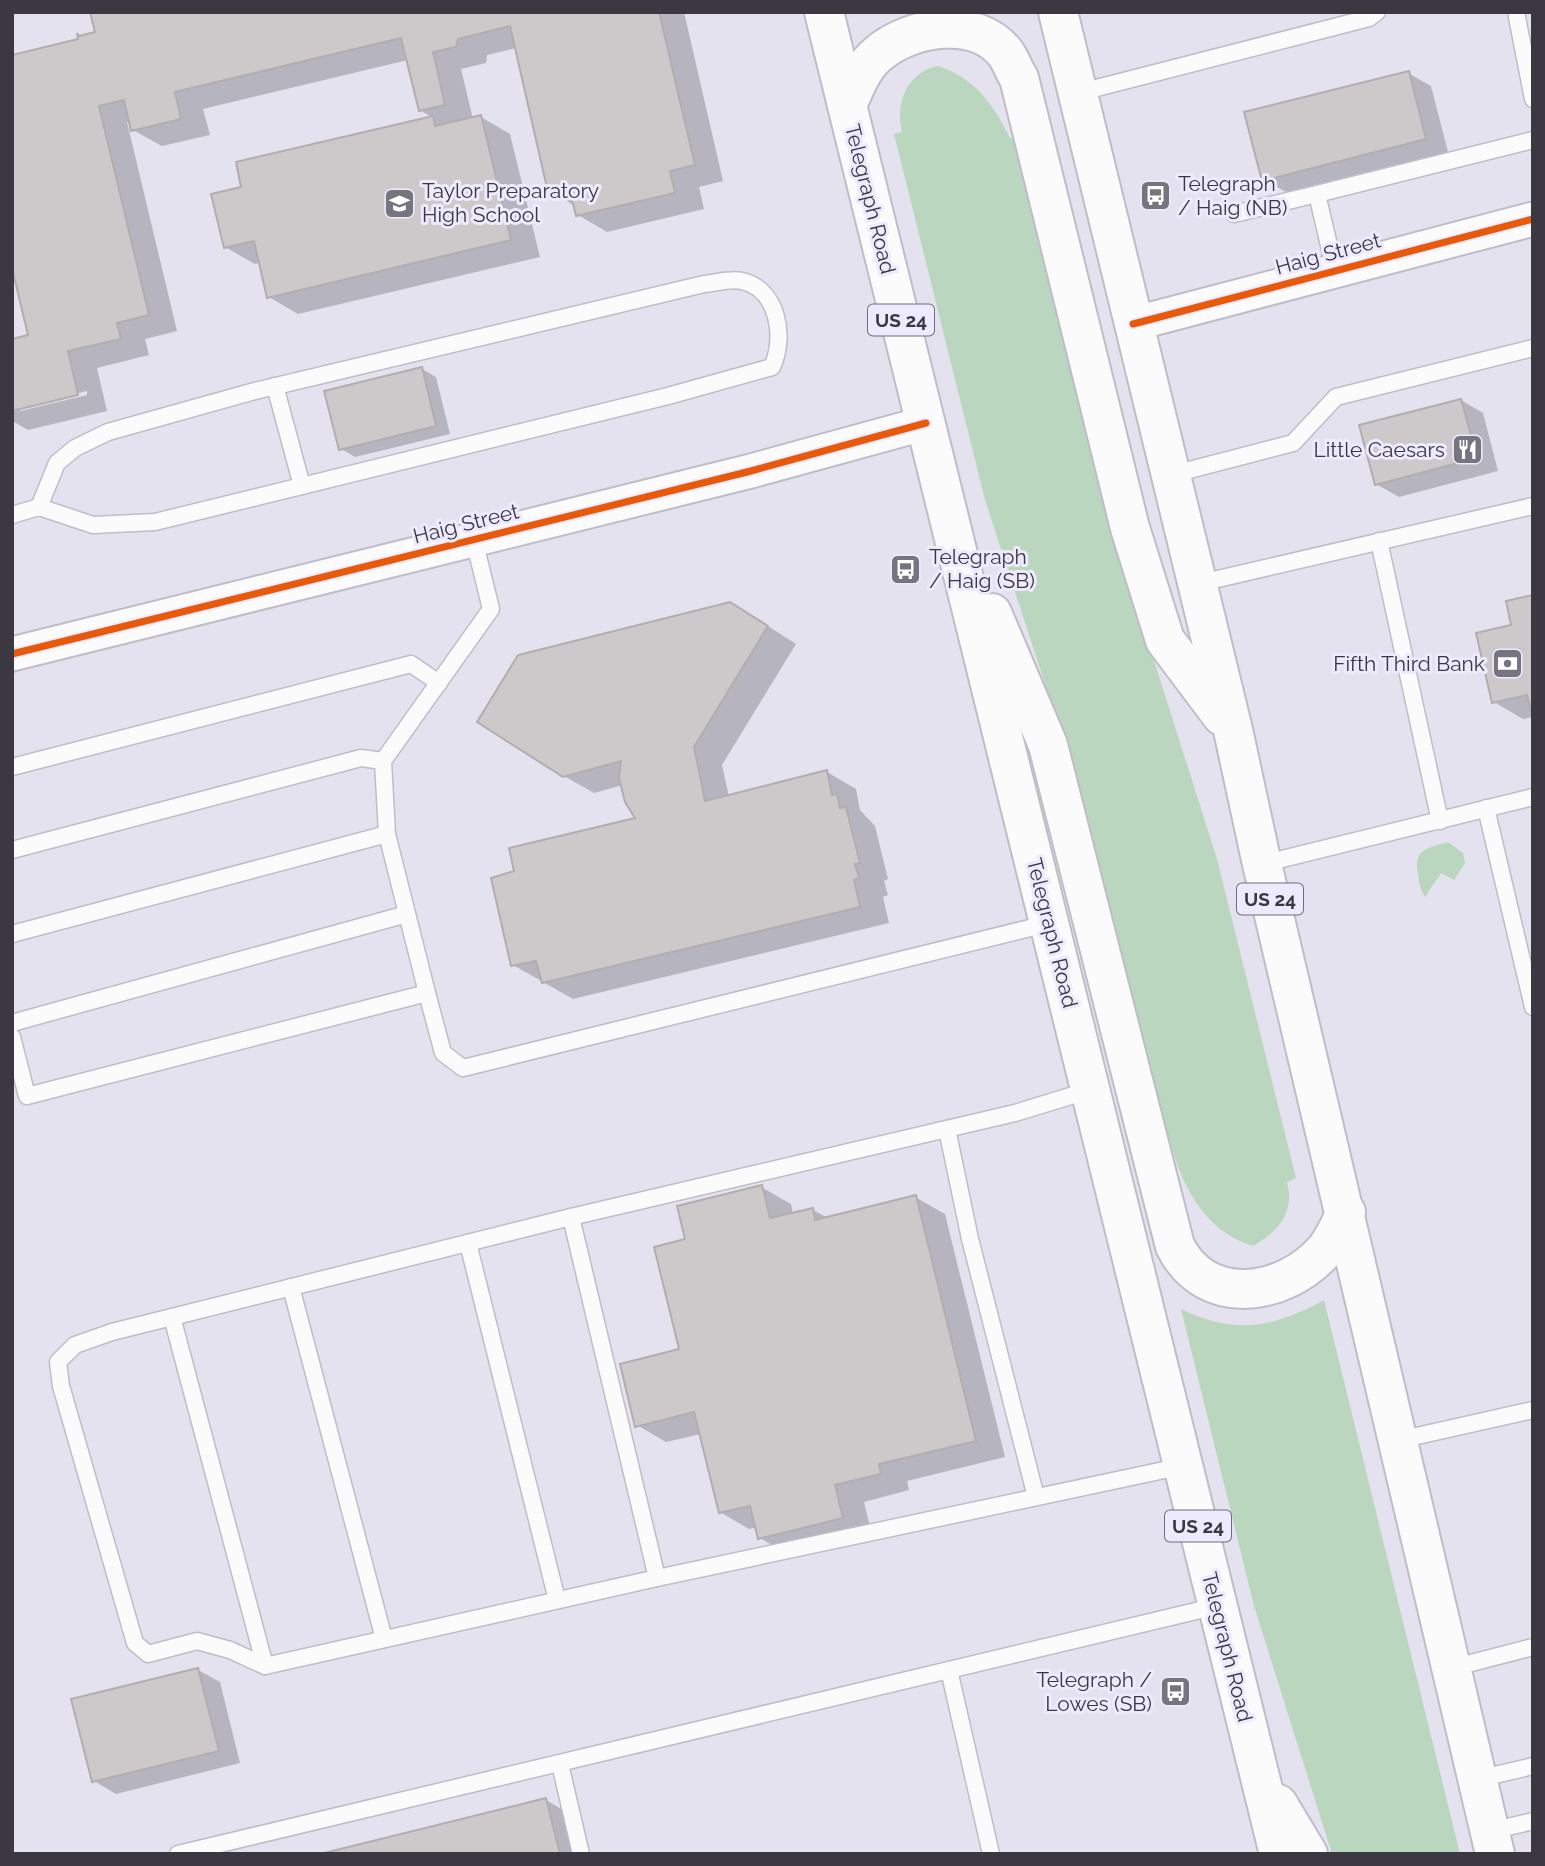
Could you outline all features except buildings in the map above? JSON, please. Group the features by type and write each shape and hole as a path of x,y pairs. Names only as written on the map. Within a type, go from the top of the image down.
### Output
{"main road":[{"name":"Telegraph Road","path":"824,12 1279,1854"},
{"name":"US 24","path":"1058,12 1233,730 1262,864 1493,1842"},
{"path":"847,105 863,72 877,55 898,40 958,28 983,36 1005,53 1018,78 1127,518 1165,640 1233,730"},
{"path":"946,503 1048,745 1175,1246 1181,1257 1192,1270 1221,1286 1237,1290 1272,1286 1289,1279 1316,1259 1334,1237 1346,1212"},
{"path":"1258,1772 1308,1854"}],"street":[{"name":"Haig Street","path":"1133,324 1533,219"},
{"name":"Haig Street","path":"12,654 751,471 926,423"}],"lane":[{"path":"1077,93 1369,18 1377,12"},
{"path":"1516,12 1533,99"},
{"path":"1234,215 1533,140"},
{"path":"1317,194 1335,271"},
{"path":"12,515 39,507 93,525 155,522 668,396 772,367 778,344 773,307 765,291 741,280 704,284 275,386 108,432 75,448 57,463 39,507"},
{"path":"1169,475 1293,443 1336,397 1533,348"},
{"path":"275,386 302,486"},
{"path":"1196,584 1533,506"},
{"path":"474,540 491,609 383,761 387,834 426,993 443,1053 463,1068 1049,923"},
{"path":"1379,541 1440,821"},
{"path":"12,767 411,664 439,683"},
{"path":"12,850 361,758 383,761"},
{"path":"1262,864 1533,797"},
{"path":"1486,808 1533,1007"},
{"path":"12,934 387,834"},
{"path":"12,1023 407,914"},
{"path":"12,1037 27,1096 426,993"},
{"path":"1090,1090 1015,1114 571,1217 172,1317 75,1345 58,1362 61,1386 135,1643 148,1654 197,1641 230,1650 265,1666 657,1578 1183,1466"},
{"path":"947,1129 970,1239 1037,1497"},
{"path":"571,1217 657,1578"},
{"path":"468,1243 557,1601"},
{"path":"291,1287 384,1639"},
{"path":"172,1317 265,1666"},
{"path":"1399,1440 1533,1410"},
{"path":"178,1854 1217,1606"},
{"path":"1451,1668 1533,1647"},
{"path":"949,1670 991,1854"},
{"path":"560,1764 581,1854"},
{"path":"1478,1779 1533,1766"},
{"path":"1493,1842 1533,1821"}],"green space":[{"path":"938,66 973,85 990,103 1010,138 1019,135 1124,566 1217,859 1296,1178 1287,1182 1289,1203 1283,1220 1253,1246 1220,1229 1208,1217 1180,1172 1169,1138 1160,1139 1062,736 985,500 894,134 902,132 900,111 911,82 927,69"},
{"path":"1448,842 1463,853 1465,863 1454,880 1441,873 1425,897 1419,883 1417,866 1420,854 1428,848"},
{"path":"1324,1300 1460,1854 1332,1854 1254,1606 1181,1309 1219,1322 1254,1325 1288,1317"}],"cycle path":[{"path":"1133,324 1533,219"},
{"path":"12,654 751,471 926,423"}],"place":[{"name":"Telegraph / Haig (NB)","path":"1155,196"},
{"name":"Taylor Preparatory High School","path":"399,203"},
{"name":"Little Caesars","path":"1468,450"},
{"name":"Telegraph / Haig (SB)","path":"906,569"},
{"name":"Fifth Third Bank","path":"1508,664"},
{"name":"Telegraph / Lowes (SB)","path":"1175,1692"}]}
